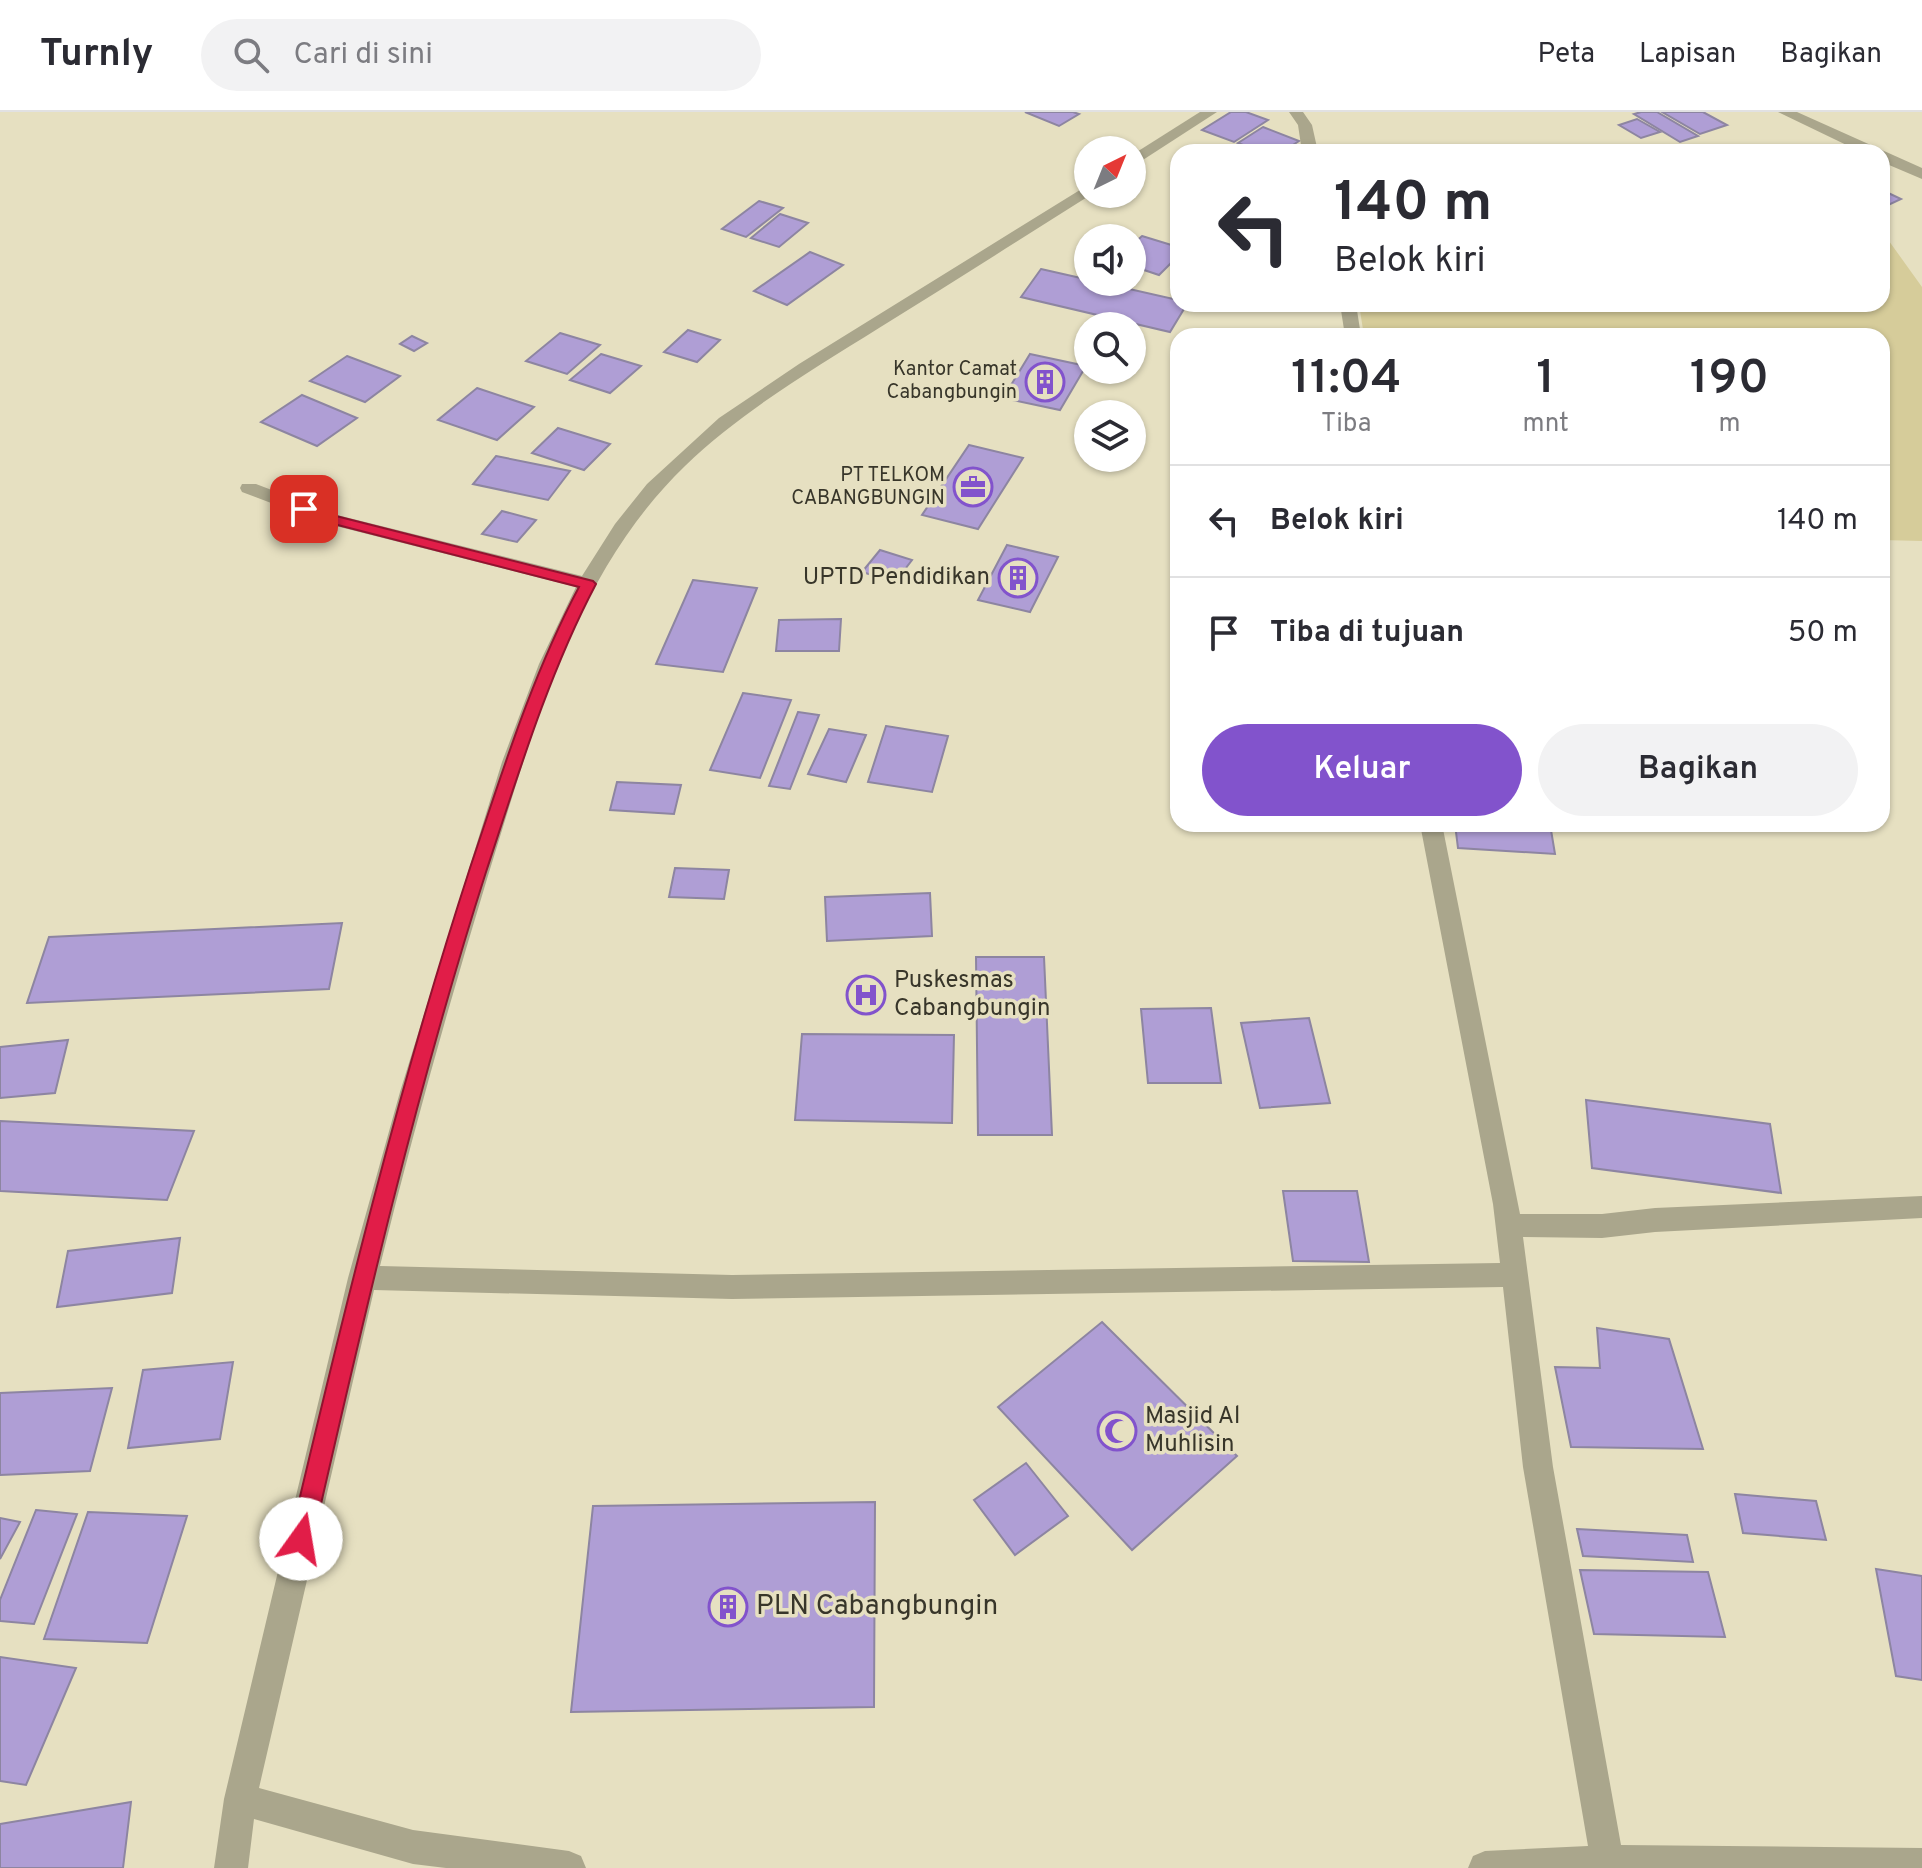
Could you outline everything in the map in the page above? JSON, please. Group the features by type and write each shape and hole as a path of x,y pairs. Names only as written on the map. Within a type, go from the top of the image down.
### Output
{"street":[{"path":"1146,153 1210,112"},
{"path":"1296,112 1305,125 1309,144"},
{"path":"1785,112 1855,144"},
{"path":"1890,160 1922,174"},
{"path":"231,1868 240,1799 362,1278 439,991 505,788 565,627 607,547 651,490 692,447 748,403 1074,199"},
{"path":"249,488 331,519 588,584"},
{"path":"1433,832 1509,1225 1538,1467 1607,1865"},
{"path":"1509,1225 1602,1226 1655,1220 1922,1207"},
{"path":"362,1278 732,1287 1515,1275"},
{"path":"240,1799 413,1847 569,1868"},
{"path":"1485,1868 1922,1865"}],"shaded area":[{"path":"1890,242 1922,287 1922,541 1890,540 1890,328 1363,328 1360,312 1890,312"}],"building":[{"path":"1025,112 1073,112 1079,114 1059,126"},
{"path":"1231,112 1246,112 1268,120 1234,142 1202,130"},
{"path":"1657,112 1698,136 1680,142 1634,114"},
{"path":"1662,112 1703,112 1727,125 1700,134"},
{"path":"1637,119 1660,132 1641,138 1619,125"},
{"path":"1263,127 1299,141 1294,144 1238,143"},
{"path":"1890,194 1901,199 1890,204"},
{"path":"759,201 783,208 746,237 722,229"},
{"path":"780,214 808,223 779,247 751,238"},
{"path":"1146,237 1170,245 1170,264 1159,275 1146,271"},
{"path":"810,252 843,265 787,305 754,291"},
{"path":"1041,269 1074,276 1074,296 1146,296 1146,293 1170,298 1170,312 1182,312 1170,332 1146,326 1146,312 1085,312 1021,297"},
{"path":"688,330 720,340 697,362 664,352"},
{"path":"560,333 600,345 567,374 526,361"},
{"path":"412,336 427,343 414,351 400,344"},
{"path":"601,354 641,366 610,393 570,380"},
{"name":"Kantor Camat Cabangbungin","path":"1030,354 1074,363 1075,384 1060,410 1003,398"},
{"path":"347,356 400,376 365,402 310,381"},
{"path":"477,388 534,407 497,440 438,420"},
{"path":"302,395 357,418 317,446 261,422"},
{"path":"558,428 610,444 584,470 532,453"},
{"name":"PT TELKOM CABANGBUNGIN","path":"969,445 1023,458 978,529 922,515"},
{"path":"496,456 570,471 548,500 473,484"},
{"path":"502,511 536,520 517,542 482,534"},
{"name":"UPTD Pendidikan","path":"1007,545 1058,557 1030,612 978,600"},
{"path":"880,550 912,560 895,582 862,572"},
{"path":"693,580 757,588 723,672 656,664"},
{"path":"841,619 839,651 776,651 779,620"},
{"path":"743,693 791,700 760,778 710,770"},
{"path":"798,712 819,715 790,789 769,786"},
{"path":"886,726 948,736 932,792 868,782"},
{"path":"829,729 866,735 846,782 808,774"},
{"path":"617,782 681,785 674,814 610,810"},
{"path":"1456,832 1551,832 1555,854 1458,848"},
{"path":"675,868 729,870 724,899 669,897"},
{"path":"930,893 932,936 827,941 825,897"},
{"path":"342,923 329,989 27,1003 49,937"},
{"path":"976,957 1044,957 1052,1135 978,1135"},
{"path":"1211,1008 1221,1083 1148,1083 1141,1009"},
{"path":"1309,1018 1330,1103 1260,1108 1241,1023"},
{"path":"802,1034 954,1035 952,1123 795,1120"},
{"path":"68,1040 55,1093 0,1098 0,1047"},
{"path":"1586,1100 1770,1124 1781,1193 1592,1168"},
{"path":"0,1121 194,1131 167,1200 0,1191"},
{"path":"1283,1191 1357,1191 1369,1262 1293,1261"},
{"path":"180,1238 172,1293 57,1307 68,1251"},
{"name":"Masjid Al Muhlisin","path":"1102,1322 1237,1456 1132,1550 998,1407"},
{"path":"1597,1328 1669,1339 1703,1449 1571,1447 1555,1367 1600,1368"},
{"path":"233,1362 220,1439 128,1448 143,1370"},
{"path":"112,1388 90,1471 0,1475 0,1393"},
{"path":"1026,1463 1068,1516 1015,1555 974,1500"},
{"path":"1735,1494 1816,1501 1826,1540 1743,1533"},
{"name":"PLN Cabangbungin","path":"875,1502 874,1707 571,1712 593,1506"},
{"path":"36,1510 77,1514 34,1624 0,1621 0,1600"},
{"path":"88,1512 187,1516 147,1643 44,1639"},
{"path":"0,1518 20,1522 0,1559"},
{"path":"1577,1529 1687,1535 1693,1562 1583,1556"},
{"path":"1876,1569 1922,1576 1922,1680 1896,1676"},
{"path":"1580,1570 1708,1572 1725,1637 1594,1634"},
{"path":"0,1657 76,1668 26,1785 0,1781"},
{"path":"131,1802 123,1868 0,1868 0,1824"}],"place":[{"name":"Kantor Camat Cabangbungin","path":"1045,382"},
{"name":"PT TELKOM CABANGBUNGIN","path":"973,487"},
{"name":"UPTD Pendidikan","path":"1018,578"},
{"name":"Puskesmas Cabangbungin","path":"866,995"},
{"name":"Masjid Al Muhlisin","path":"1117,1431"},
{"name":"PLN Cabangbungin","path":"728,1607"}],"route":[{"path":"301,1539 362,1278 439,991 515,759 565,627 588,584 331,519 304,509"}]}
